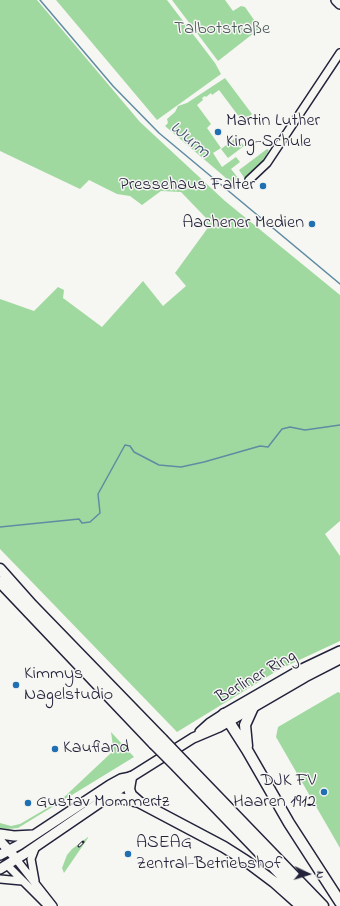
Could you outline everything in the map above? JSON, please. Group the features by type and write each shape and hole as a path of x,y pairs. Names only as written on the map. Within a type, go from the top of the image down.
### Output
{"highway":[{"path":"0,569 158,742"},
{"path":"0,582 323,906"},
{"path":"247,750 245,725 254,705"},
{"path":"226,717 340,902"},
{"path":"181,765 311,906"},
{"path":"131,777 128,789 131,795 139,802 224,847 246,861 274,882 301,906"},
{"path":"105,799 119,798 139,802"}],"main road":[{"path":"336,0 340,4"},
{"name":"Berliner Ring","path":"4,867 124,786 131,777 193,738 219,727 226,717 302,669 340,651"},
{"name":"Berliner Ring","path":"226,717 254,705 340,659"},
{"name":"Berliner Ring","path":"0,856 110,785 121,779 131,777"},
{"path":"0,834 14,836 33,835"},
{"path":"0,841 16,859"},
{"path":"0,856 4,867"}],"street":[{"path":"249,180 267,163 340,54"},
{"path":"36,846 31,862 36,883"},
{"path":"16,859 53,906"},
{"path":"4,867 48,906"},
{"path":"0,879 22,882"}],"green space":[{"path":"0,0 37,0 140,122 225,201 340,295 340,521 325,534 340,556 340,641 280,669 177,732 0,549 0,299 34,311 58,287 64,290 63,298 102,327 143,281 163,306 186,286 175,273 207,229 206,218 181,192 161,191 142,205 130,196 117,194 89,180 80,189 0,151"},
{"path":"56,0 167,0 215,63 221,74 157,120"},
{"name":"Talbotstraße","path":"172,0 225,0 233,11 241,6 245,7 259,29 218,61"},
{"path":"225,78 252,114 243,122 219,90 212,95 211,93 202,98 203,100 197,105 211,124 207,128 221,148 213,153 222,167 236,157 240,162 231,169 242,183 239,186 233,184 165,126 168,123 167,119 175,112 178,106 187,103"},
{"path":"237,137 244,146 228,158 221,149"},
{"path":"267,149 269,150 259,168 245,179 239,170"},
{"name":"DJK FV Haaren 1912","path":"338,692 340,693 340,848 276,737 278,727"},
{"path":"111,732 134,757 18,828 0,828 0,823 11,826 20,824 61,800 112,752 113,746"},
{"path":"88,837 64,873 62,868 67,855 72,849"}],"waterway":[{"name":"Wurm","path":"40,0 113,86 159,133 340,284"},
{"path":"0,527 79,519 82,523 90,522 100,513 98,494 125,445 130,446 134,452 159,465 181,467 260,446 268,447 282,429 290,427 305,430 340,425"}],"railway":[{"path":"79,846 83,842"}],"place":[{"name":"Martin Luther King-Schule","path":"218,132"},
{"name":"Pressehaus Falter","path":"263,186"},
{"name":"Aachener Medien","path":"312,224"},
{"name":"Kimmys Nagelstudio","path":"16,685"},
{"name":"Kaufland","path":"55,749"},
{"name":"DJK FV Haaren 1912","path":"324,792"},
{"name":"Gustav Mommertz","path":"28,803"},
{"name":"ASEAG Zentral-Betriebshof","path":"128,854"}]}
